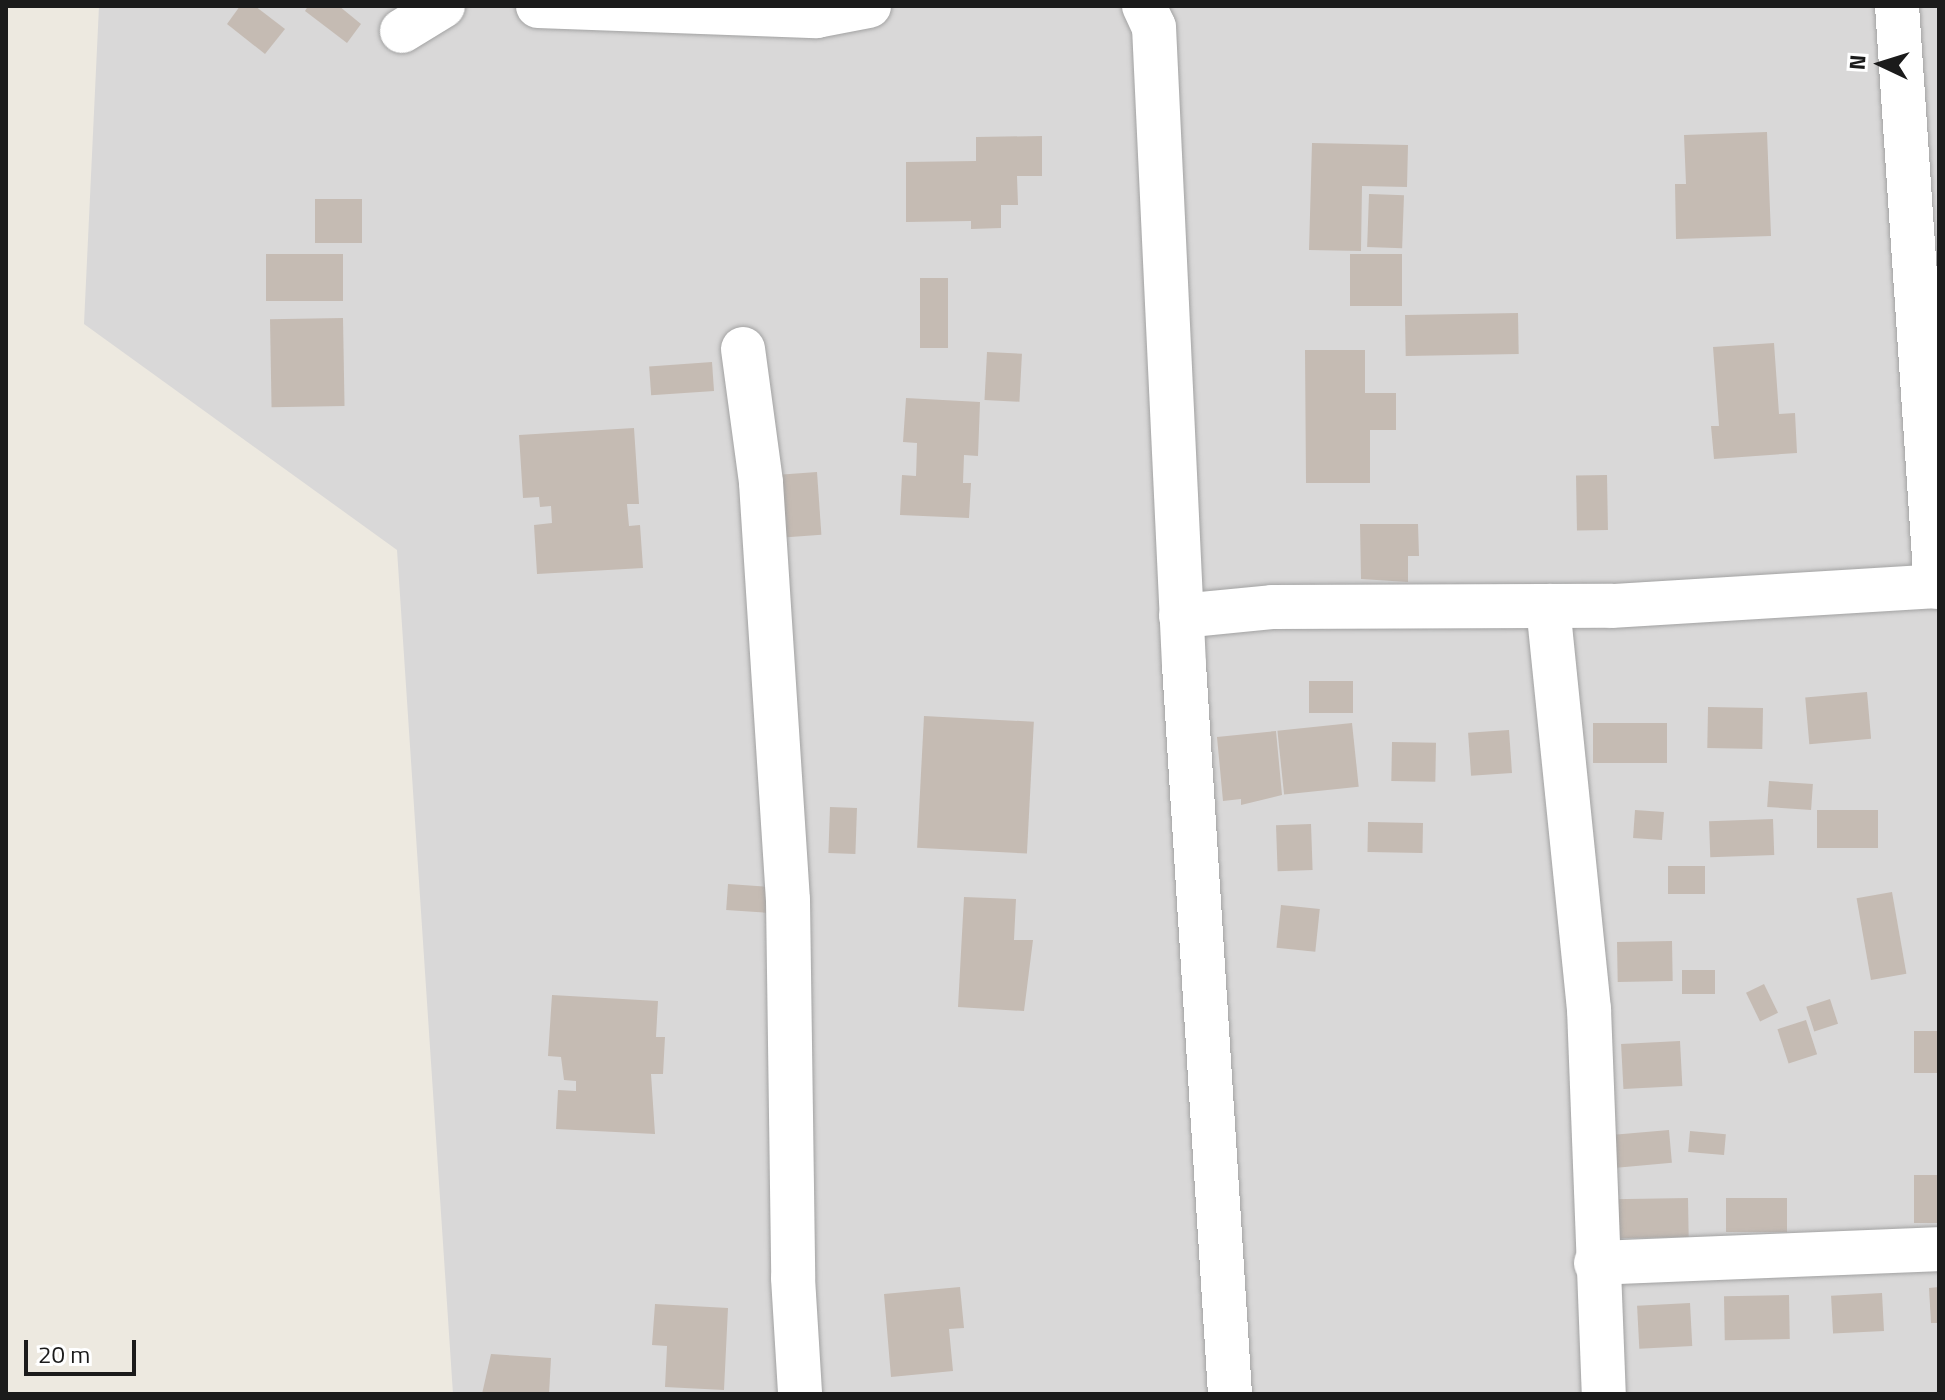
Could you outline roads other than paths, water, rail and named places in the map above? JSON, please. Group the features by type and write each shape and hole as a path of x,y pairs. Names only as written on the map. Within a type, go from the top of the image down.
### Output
{"street":[{"path":"402,31 443,6"},
{"path":"538,6 817,16 869,6"},
{"path":"1181,616 1272,607 1548,606 1938,586 1897,6"},
{"path":"1142,13 1230,1394"},
{"path":"743,349 761,483 788,900 793,1278 800,1394"},
{"path":"1548,606 1589,1009 1596,1263 1604,1394"},
{"path":"1596,1263 1939,1249"}]}
